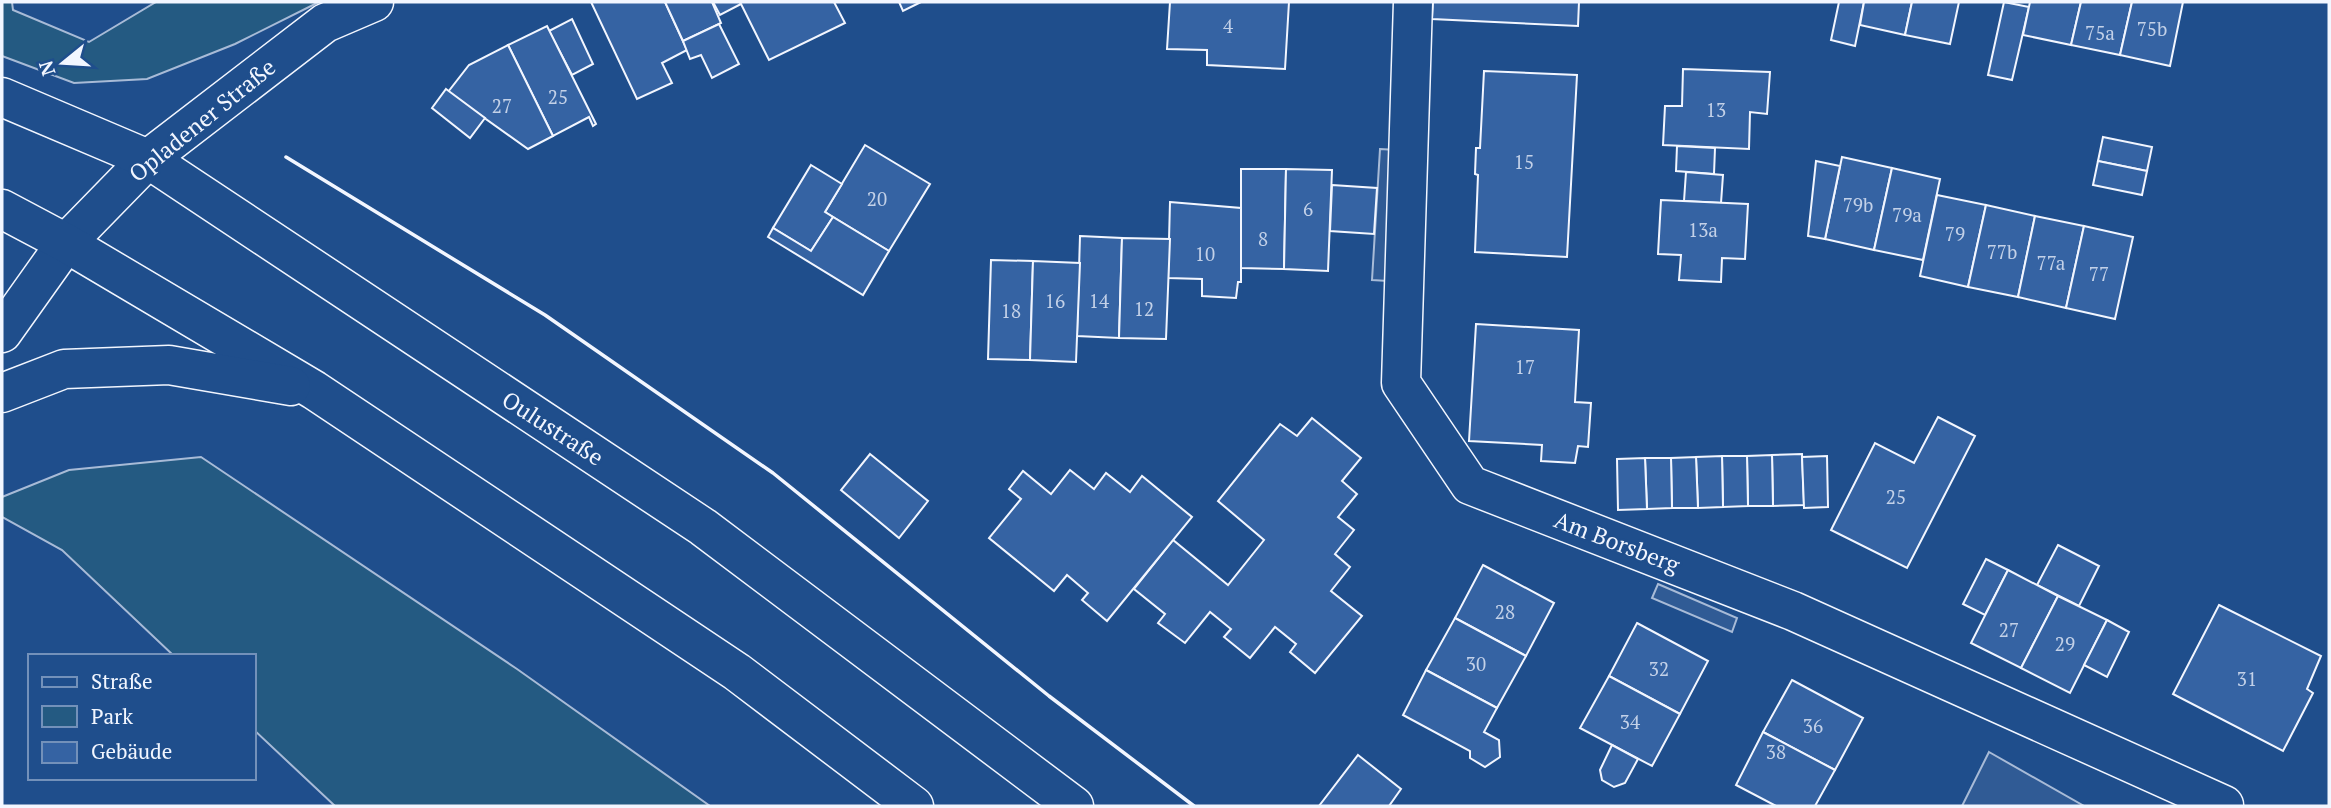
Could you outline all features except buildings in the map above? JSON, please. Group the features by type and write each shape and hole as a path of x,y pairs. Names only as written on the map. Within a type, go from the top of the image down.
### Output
{"main road":[{"name":"Opladener Straße","path":"2,333 65,243 148,159 325,23 374,2"},
{"name":"Am Borsberg","path":"1413,2 1401,383 1470,485 1793,611 2224,805"},
{"name":"Oulustraße","path":"2,97 148,159 704,527 1074,806"},
{"path":"2,209 65,243 314,390 737,672 914,806"},
{"path":"2,393 64,369 169,365 314,390"}],"green space":[{"path":"2,2 12,2 13,10 89,42 156,2 319,2 235,44 147,79 74,83 2,56"},
{"path":"201,457 517,669 710,806 335,806 256,732 256,654 172,654 62,550 2,517 2,497 69,470"}],"shaded area":[{"path":"1380,149 1396,150 1388,281 1372,280"},
{"path":"1658,584 1737,618 1732,632 1652,598"},
{"path":"1989,752 2084,806 1962,806"}],"wall":[{"path":"286,157 545,315 773,473 1049,696 1194,806"}]}
